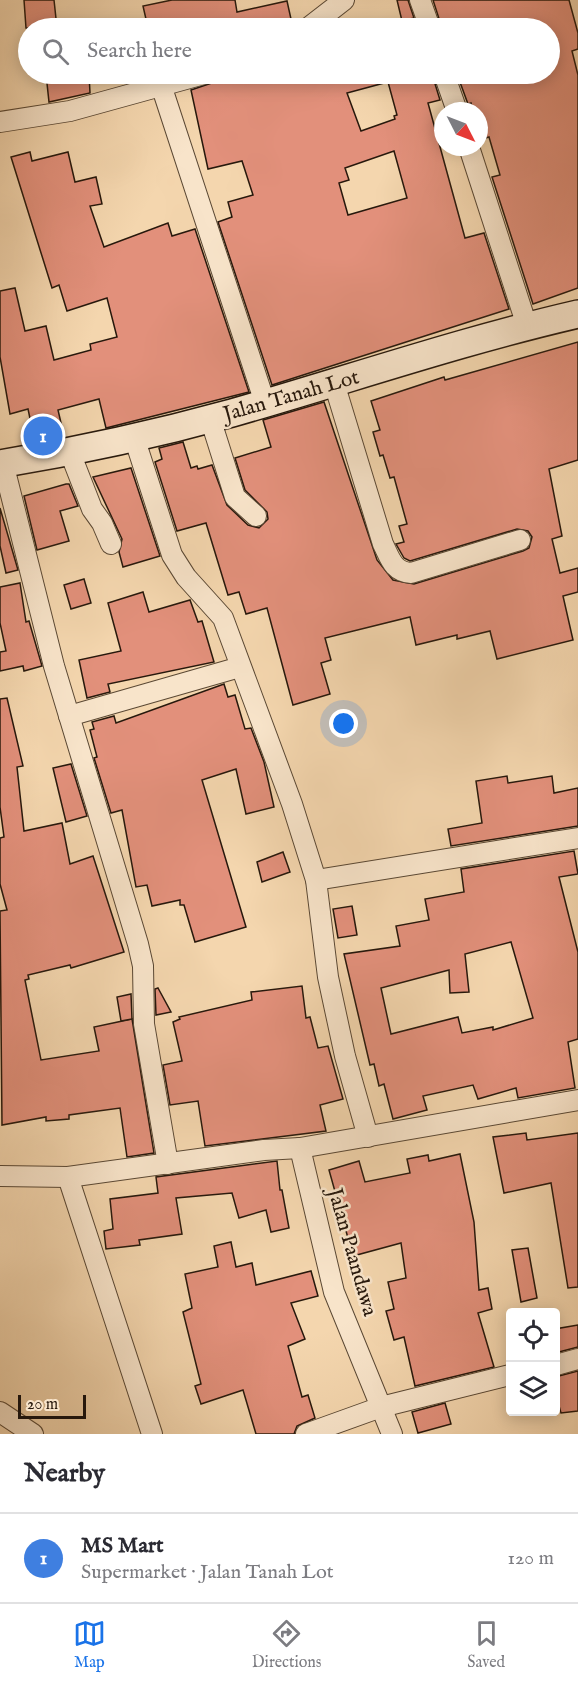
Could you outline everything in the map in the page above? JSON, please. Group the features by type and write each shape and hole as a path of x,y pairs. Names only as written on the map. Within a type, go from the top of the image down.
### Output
{"main road":[{"name":"Jalan Tanah Lot","path":"2,464 134,437 210,418 527,326 578,314"}],"street":[{"path":"321,18 344,0"},
{"path":"420,0 426,18"},
{"path":"0,122 70,111 165,84"},
{"path":"448,84 454,102"},
{"path":"161,85 266,403"},
{"path":"472,156 527,326"},
{"path":"334,383 383,544 396,568 402,572 411,573 520,540"},
{"path":"210,418 235,496 256,516"},
{"path":"134,437 172,555 186,577 223,618 292,804 316,880 328,977 345,1056 369,1137"},
{"path":"69,450 93,509 111,544"},
{"path":"2,464 54,666 138,944 143,966 144,1024 168,1164"},
{"path":"69,716 240,667"},
{"path":"316,880 578,838"},
{"path":"0,1176 68,1177 264,1150 300,1148 578,1100"},
{"name":"Jalan Paandawa","path":"300,1148 334,1292 392,1434"},
{"path":"68,1177 152,1434"},
{"path":"560,1364 578,1359"},
{"path":"306,1434 381,1407 506,1377"},
{"path":"0,1412 33,1434"}],"building":[{"path":"24,0 54,0 56,18 25,18"},
{"path":"172,0 235,0 237,12 287,1 291,18 146,18 143,6"},
{"path":"397,0 408,0 414,18 401,18"},
{"path":"433,0 569,0 578,33 578,49 572,51 578,75 578,288 533,304 492,177 500,175 488,137 488,102 467,102 461,84 560,84 560,18 439,18"},
{"path":"47,84 90,84 90,93 49,102"},
{"path":"209,84 381,84 347,93 361,131 395,119 394,116 397,115 389,84 435,84 440,100 428,103 434,125 434,156 443,156 465,238 484,233 509,309 272,385 218,222 232,217 228,202 253,195 242,161 208,169 191,90","holes":["394,151 407,198 348,215 339,183 349,180 345,168"]},
{"path":"30,152 32,161 68,152 75,182 96,177 102,204 90,206 104,247 168,223 172,236 195,229 249,392 106,428 99,399 58,410 64,436 35,442 28,409 10,414 0,357 0,291 15,288 25,331 46,326 54,360 91,350 90,344 117,337 107,298 67,311 59,285 52,288 11,157"},
{"path":"578,342 578,460 549,469 562,536 552,539 560,573 578,568 578,592 563,596 573,640 497,659 490,631 457,639 457,635 416,645 410,617 325,638 331,660 321,663 330,694 293,705 267,608 246,614 239,592 228,595 206,523 177,531 155,462 162,459 159,448 183,442 191,468 197,466 198,469 212,465 227,505 248,525 259,528 268,519 267,512 245,490 235,458 271,447 263,420 324,402 377,560 393,580 414,584 523,551 529,548 532,537 528,531 517,529 410,561 404,558 396,544 404,542 399,526 407,524 394,477 390,478 383,455 380,456 373,432 380,430 371,401 444,377 445,380"},
{"path":"131,468 160,556 123,567 119,552 122,539 93,477"},
{"path":"69,484 78,506 60,511 69,541 37,550 24,496"},
{"path":"0,508 18,570 6,573 0,546"},
{"path":"84,579 91,603 71,609 64,585"},
{"path":"20,583 26,622 29,621 42,666 24,671 23,666 0,671 0,652 6,651 0,623 0,587"},
{"path":"143,592 149,612 190,600 198,622 202,621 214,662 108,684 110,692 87,698 79,660 121,651 108,603"},
{"path":"224,684 228,697 235,695 245,729 251,728 264,762 274,807 246,814 236,769 202,780 246,927 195,942 184,905 180,905 180,900 152,906 147,885 136,887 122,810 111,813 94,758 97,757 90,730 94,729 92,722 114,716 116,723"},
{"path":"7,698 23,766 17,767 24,831 62,823 70,864 93,856 124,952 71,968 70,965 28,975 29,979 25,980 41,1060 99,1051 94,1027 132,1019 154,1153 127,1157 120,1108 69,1115 69,1119 46,1121 46,1117 2,1125 0,911 7,910 0,884 0,838 4,837 0,807 0,699"},
{"path":"71,764 87,816 66,822 53,768"},
{"path":"507,776 508,783 552,776 554,793 578,788 578,826 451,846 448,829 482,823 476,781"},
{"path":"574,851 578,874 559,877 578,952 578,1039 568,1042 575,1088 518,1098 516,1088 478,1099 473,1085 423,1096 427,1110 393,1119 384,1084 379,1086 374,1064 370,1065 344,954 400,946 396,926 429,920 425,899 464,892 461,869","holes":["511,942 533,1018 493,1030 493,1027 462,1033 458,1017 391,1034 381,988 449,970 450,993 469,992 465,954"]},
{"path":"283,852 290,872 262,882 257,862"},
{"path":"352,906 357,935 338,938 333,909"},
{"path":"302,986 306,1018 310,1017 318,1048 328,1046 343,1099 320,1105 326,1131 205,1146 198,1101 170,1105 163,1065 182,1061 173,1022 180,1019 179,1017 252,1000 251,992"},
{"path":"158,988 171,1012 156,1015 155,989"},
{"path":"131,994 132,1019 121,1021 117,997"},
{"path":"526,1133 527,1140 578,1133 578,1287 568,1288 551,1183 504,1193 493,1137"},
{"path":"460,1154 474,1222 479,1290 488,1288 492,1309 478,1313 494,1367 415,1386 404,1337 394,1340 386,1311 394,1309 388,1282 406,1278 401,1243 353,1256 329,1170 359,1161 365,1182 410,1173 407,1159 428,1155 429,1161"},
{"path":"277,1161 280,1190 282,1190 289,1228 271,1232 266,1210 239,1218 232,1193 176,1198 182,1234 139,1240 140,1245 106,1249 104,1231 113,1229 110,1199 158,1193 156,1177"},
{"path":"231,1242 236,1267 252,1263 256,1285 311,1271 318,1296 291,1303 305,1339 288,1346 302,1397 308,1395 315,1418 297,1426 294,1434 256,1434 243,1390 201,1404 195,1386 201,1384 183,1312 192,1308 185,1274 218,1267 214,1246"},
{"path":"528,1248 537,1298 521,1302 512,1250"},
{"path":"578,1325 578,1347 560,1352 560,1328"},
{"path":"578,1371 578,1411 561,1413 560,1376"},
{"path":"445,1403 451,1424 418,1433 412,1412"}],"place":[{"name":"MS Mart","path":"43,436"}]}
